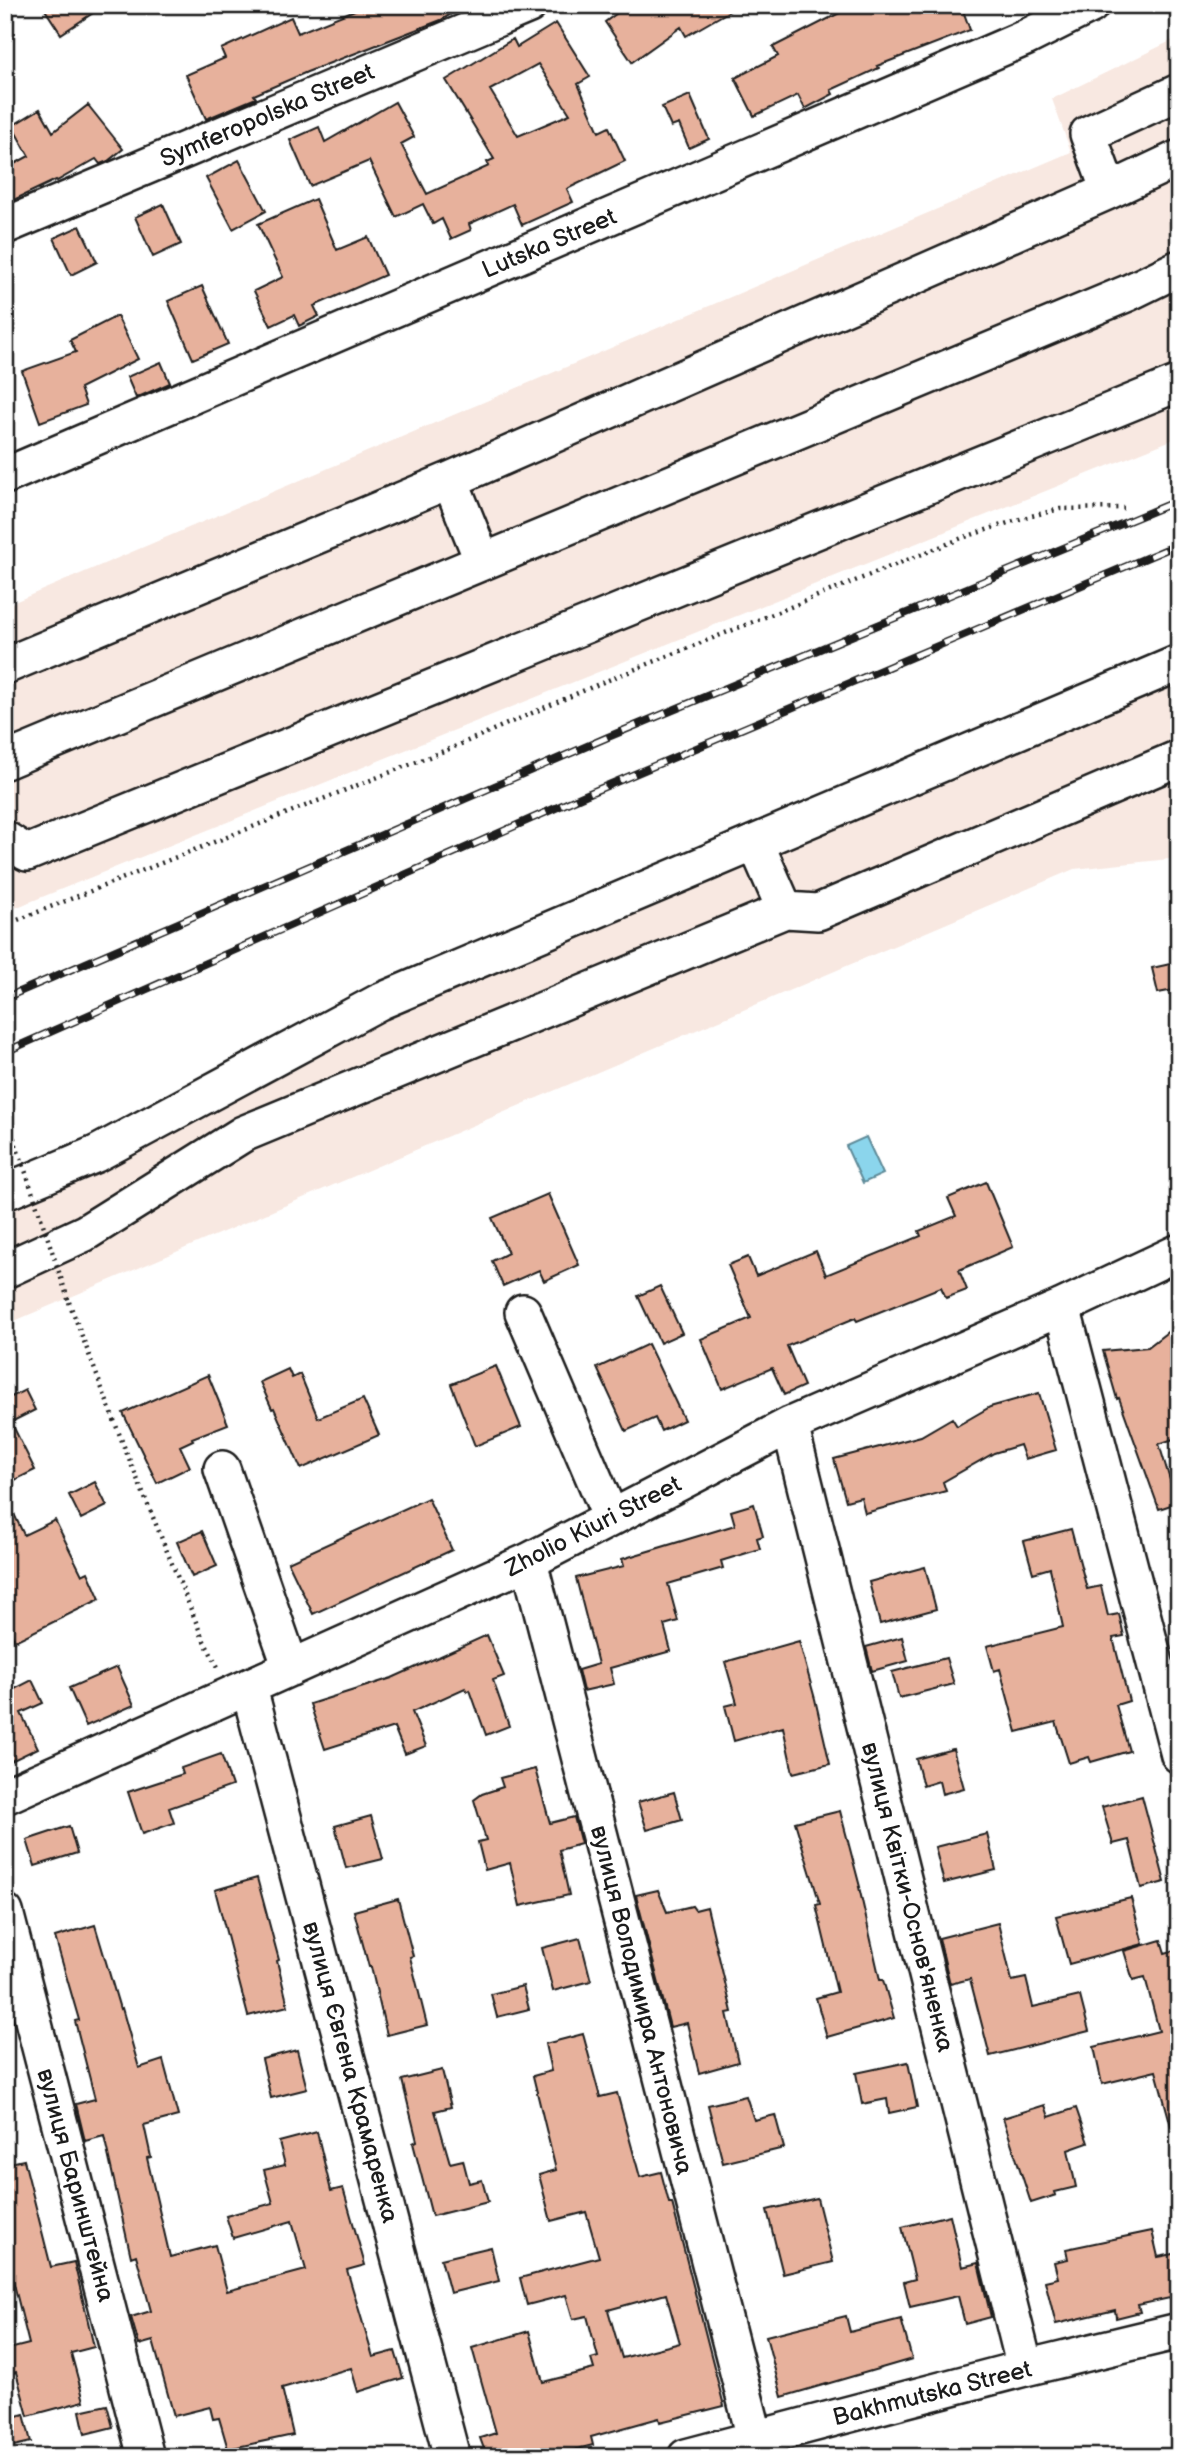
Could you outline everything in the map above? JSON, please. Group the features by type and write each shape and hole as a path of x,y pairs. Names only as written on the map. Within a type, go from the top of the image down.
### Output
{"street":[{"name":"Symferopolska Street","path":"5,226 528,5"},
{"name":"Lutska Street","path":"5,476 1025,38 1091,5"},
{"path":"1109,191 1088,134 1179,92"},
{"path":"5,666 450,480 1179,158"},
{"path":"5,761 1128,293 1179,268"},
{"path":"5,839 27,853 1179,383"},
{"path":"450,480 483,562"},
{"path":"5,1192 96,1154 379,1002 1179,663"},
{"path":"5,1270 85,1233 243,1134 785,910 818,912 1179,758"},
{"path":"756,844 785,910"},
{"name":"Zholio Kiuri Street","path":"5,1796 529,1561 790,1425 1062,1307 1179,1252"},
{"path":"1062,1307 1165,1643 1179,1755"},
{"path":"523,1312 611,1518"},
{"name":"вулиця Квітки-Основ'яненка","path":"790,1425 1025,2368"},
{"path":"222,1469 291,1668"},
{"name":"вулиця Володимира Антоновича","path":"529,1561 755,2438"},
{"name":"вулиця Євгена Крамаренка","path":"249,1688 452,2457"},
{"name":"вулиця Баринштейна","path":"5,1912 146,2457"},
{"name":"Bakhmutska Street","path":"686,2457 1025,2368 1179,2331"}],"path":[{"path":"5,925 454,747 601,683 962,538 1060,509 1124,508"},
{"path":"5,1111 77,1324 203,1639 225,1679 249,1688"}],"shaded area":[{"path":"1179,37 1179,437 5,912 5,606 1071,152 1052,99"},
{"path":"1179,648 1179,858 1074,869 5,1325 5,1181"}],"water":[{"path":"866,1137 883,1174 863,1183 846,1146"}],"building":[{"path":"42,5 105,5 61,34"},
{"path":"367,5 466,5 441,20 307,72 206,119 186,75 225,58 221,49 291,17 298,33"},
{"path":"628,5 740,5 686,36 681,27 632,62 605,22"},
{"path":"855,5 868,5 872,13 893,5 961,5 970,30 877,66 879,68 831,90 833,94 805,109 798,95 754,116 735,78 778,56 773,47"},
{"path":"556,23 590,77 578,84 599,132 609,127 625,161 567,189 573,202 522,225 513,204 469,224 471,230 451,239 442,219 433,224 423,204 396,217 369,161 310,186 290,140 319,127 325,142 395,102 414,137 401,144 427,194 489,166 487,162 494,159 446,80 513,39 517,47","holes":["538,64 570,114 518,136 490,90"]},
{"path":"690,95 709,139 689,148 679,124 671,127 662,107"},
{"path":"88,105 123,149 108,161 100,164 96,159 57,181 5,204 5,169 29,156 12,126 40,109 53,132"},
{"path":"239,160 266,211 233,229 206,178"},
{"path":"315,199 337,250 368,237 385,275 314,306 319,316 299,326 294,315 271,326 254,291 283,277 258,224"},
{"path":"163,204 181,244 153,257 135,217"},
{"path":"80,226 97,262 71,275 54,238"},
{"path":"202,286 228,344 193,359 168,301"},
{"path":"117,316 138,359 80,388 86,405 40,422 22,371 76,352 70,340"},
{"path":"161,362 170,383 136,398 127,377"},
{"path":"1175,963 1179,989 1158,993 1152,968"},
{"path":"986,1182 1013,1247 959,1270 967,1290 946,1298 941,1287 787,1346 804,1386 784,1395 772,1368 722,1389 701,1339 751,1318 728,1265 748,1257 756,1276 816,1251 826,1275 921,1236 919,1231 956,1216 948,1198"},
{"path":"548,1194 579,1265 544,1281 539,1270 503,1286 492,1261 508,1253 492,1218"},
{"path":"660,1286 682,1333 660,1343 638,1296"},
{"path":"1179,1323 1179,1437 1159,1444 1177,1503 1159,1509 1119,1398 1117,1399 1103,1351 1148,1347"},
{"path":"648,1344 684,1420 661,1431 655,1418 626,1431 597,1368"},
{"path":"496,1366 521,1427 475,1446 451,1384"},
{"path":"288,1369 292,1378 300,1374 318,1418 363,1399 379,1435 301,1469 260,1382"},
{"path":"208,1375 228,1424 192,1438 193,1440 180,1446 190,1467 157,1483 123,1413"},
{"path":"25,1390 35,1410 11,1422 35,1470 5,1485 5,1400"},
{"path":"1039,1393 1056,1450 1025,1459 1020,1445 994,1453 943,1482 946,1491 865,1513 861,1497 846,1501 834,1459 921,1436 952,1418 957,1426 990,1407"},
{"path":"95,1482 107,1506 81,1519 69,1495"},
{"path":"5,1495 24,1535 55,1520 82,1575 88,1572 100,1599 15,1641 5,1621"},
{"path":"428,1498 452,1550 313,1614 288,1562"},
{"path":"754,1504 763,1536 757,1538 760,1549 721,1561 723,1568 668,1584 678,1621 664,1625 671,1651 610,1668 614,1684 583,1691 578,1670 598,1664 576,1578 624,1566 622,1559 735,1525 731,1511"},
{"path":"1071,1529 1087,1589 1101,1586 1108,1616 1119,1614 1124,1636 1113,1638 1129,1701 1116,1705 1129,1751 1091,1762 1089,1757 1069,1763 1056,1722 1017,1732 1000,1669 994,1671 987,1646 1063,1627 1050,1568 1033,1573 1024,1541"},
{"path":"202,1531 217,1566 192,1577 177,1542"},
{"path":"925,1567 936,1609 880,1624 869,1582"},
{"path":"487,1635 504,1676 493,1680 509,1726 486,1735 470,1690 467,1692 465,1688 412,1712 426,1746 405,1754 394,1727 325,1749 310,1704 392,1678"},
{"path":"902,1637 908,1661 872,1671 866,1647"},
{"path":"799,1641 830,1764 793,1773 783,1727 734,1741 725,1706 737,1703 725,1662"},
{"path":"946,1658 954,1684 899,1698 892,1672"},
{"path":"117,1667 134,1705 86,1726 69,1688"},
{"path":"5,1679 11,1691 32,1680 43,1703 21,1713 38,1748 5,1764"},
{"path":"953,1749 964,1788 942,1794 939,1781 923,1786 916,1759"},
{"path":"221,1754 232,1786 169,1808 174,1823 142,1834 128,1792 183,1774 181,1768"},
{"path":"535,1769 550,1823 574,1817 581,1844 559,1850 569,1895 520,1906 510,1863 485,1870 478,1842 486,1840 474,1800 482,1794 503,1787 500,1778"},
{"path":"674,1792 682,1820 647,1830 638,1802"},
{"path":"1142,1796 1165,1882 1141,1888 1129,1840 1113,1844 1102,1807"},
{"path":"840,1811 880,1980 883,1980 894,2018 827,2037 816,1998 837,1992 816,1905 820,1904 795,1822"},
{"path":"371,1816 383,1859 346,1868 335,1826"},
{"path":"69,1826 77,1853 35,1866 27,1840"},
{"path":"987,1834 996,1870 944,1883 935,1847"},
{"path":"257,1878 288,2006 248,2016 215,1890"},
{"path":"658,1890 667,1912 692,1906 695,1910 707,1907 732,2012 727,2013 738,2062 699,2073 687,2023 670,2027 636,1895"},
{"path":"1131,1898 1143,1944 1069,1964 1056,1916"},
{"path":"398,1899 427,2025 387,2035 354,1911"},
{"path":"998,1923 1012,1981 1026,1978 1033,2007 1080,1996 1089,2031 990,2056 970,1979 950,1984 939,1938"},
{"path":"95,1925 139,2068 163,2060 178,2116 144,2125 151,2157 147,2158 170,2257 215,2245 227,2291 306,2270 292,2221 233,2238 226,2216 273,2203 264,2170 285,2165 279,2142 317,2132 331,2191 343,2188 365,2265 347,2270 373,2357 395,2351 403,2378 358,2392 351,2368 282,2388 293,2435 228,2449 219,2418 213,2419 210,2407 174,2416 153,2341 139,2345 131,2317 151,2311 136,2255 131,2257 104,2136 85,2141 76,2104 95,2099 75,2021 79,2020 55,1937"},
{"path":"580,1938 591,1981 553,1991 542,1948"},
{"path":"1161,1940 1165,1953 1179,1949 1179,2125 1171,2126 1156,2071 1102,2084 1094,2047 1159,2031 1145,1977 1133,1980 1124,1951"},
{"path":"523,1986 529,2009 497,2017 491,1994"},
{"path":"583,2034 600,2097 617,2093 640,2177 661,2172 669,2203 672,2203 724,2406 660,2422 659,2418 591,2437 593,2445 546,2457 487,2457 480,2438 496,2433 472,2348 529,2331 543,2382 594,2369 591,2359 598,2357 587,2316 573,2319 566,2295 527,2305 520,2278 599,2257 586,2212 551,2221 539,2175 556,2170 533,2076 551,2071 545,2044","holes":["666,2294 680,2343 622,2358 608,2310"]},
{"path":"297,2050 307,2089 271,2098 262,2059"},
{"path":"908,2062 917,2107 889,2113 887,2099 862,2104 856,2073"},
{"path":"442,2070 451,2107 435,2111 450,2163 463,2160 469,2183 482,2180 488,2202 432,2216 413,2143 417,2141 402,2080"},
{"path":"746,2096 754,2120 775,2115 784,2148 723,2163 708,2105"},
{"path":"1045,2105 1049,2117 1076,2108 1088,2143 1068,2150 1076,2187 1055,2192 1056,2195 1031,2203 1003,2118"},
{"path":"24,2160 51,2267 74,2262 94,2347 71,2353 84,2401 28,2416 16,2372 5,2375 5,2350 29,2344 5,2248 5,2164"},
{"path":"817,2198 833,2262 783,2274 767,2210"},
{"path":"950,2215 962,2267 978,2263 991,2317 965,2324 958,2296 910,2307 904,2282 915,2279 902,2227"},
{"path":"1152,2231 1158,2257 1179,2253 1179,2296 1138,2305 1140,2312 1116,2318 1115,2310 1056,2324 1045,2281 1058,2278 1054,2262 1068,2259 1066,2249"},
{"path":"491,2247 499,2281 450,2293 441,2259"},
{"path":"846,2316 850,2332 901,2319 912,2359 782,2397 766,2336"},
{"path":"107,2405 113,2427 85,2434 80,2411"},
{"path":"24,2414 31,2442 5,2448 5,2419"}],"railway":[{"path":"5,998 608,737 1179,500"},
{"path":"5,1052 585,795 1179,544"}]}
